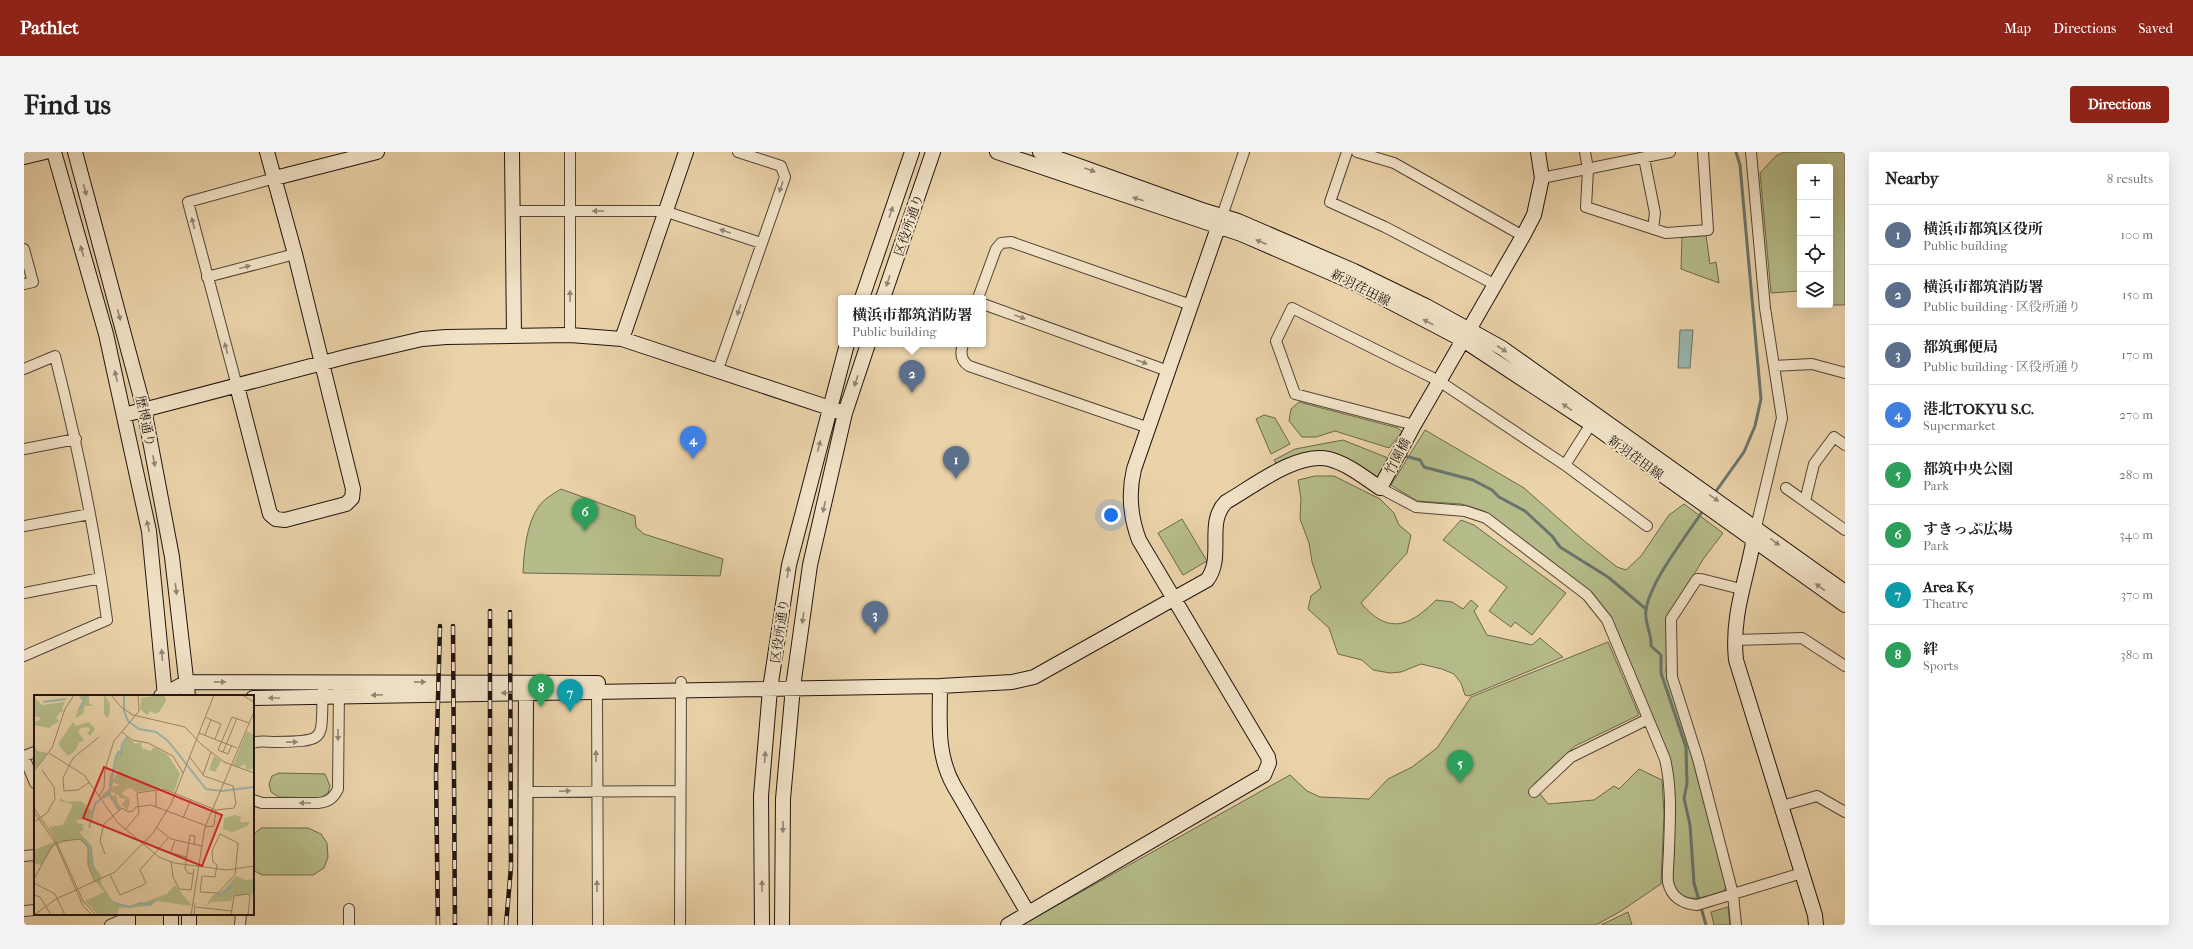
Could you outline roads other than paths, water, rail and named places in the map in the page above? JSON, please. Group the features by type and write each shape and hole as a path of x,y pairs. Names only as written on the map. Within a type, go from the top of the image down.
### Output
{"street":[{"path":"24,157 45,152"},
{"name":"歴博通り","path":"54,152 106,334 149,531 167,695"},
{"name":"歴博通り","path":"75,152 144,409 172,557 188,695"},
{"path":"267,152 275,178 323,363 353,489 352,498 346,504 292,518 276,519 270,514 188,202 275,178 377,152"},
{"path":"512,152 514,336"},
{"path":"570,152 570,335"},
{"path":"622,339 664,211 686,152"},
{"path":"717,372 785,177 781,166 738,152"},
{"name":"区役所通り","path":"863,295 912,152"},
{"name":"区役所通り","path":"884,295 933,152"},
{"name":"新羽荏田線","path":"997,152 1220,221"},
{"name":"新羽荏田線","path":"1040,152 1220,221 1466,335 1502,348 1693,490"},
{"path":"1008,925 1264,775 1269,763 1268,757 1173,600 1139,540 1132,521 1130,489 1148,428 1244,152"},
{"path":"1347,152 1330,202 1385,227 1494,284"},
{"path":"1357,152 1394,163 1523,236"},
{"path":"1538,152 1542,178 1670,152"},
{"path":"1585,152 1588,169 1586,207 1666,233 1708,230 1703,152"},
{"path":"1751,152 1765,308 1782,418 1741,589 1734,640 1736,660 1815,915 1816,925"},
{"path":"1644,158 1655,213 1652,229"},
{"name":"竹園橋","path":"1380,488 1414,425 1534,215 1542,178"},
{"path":"513,211 664,211 762,243"},
{"path":"979,295 996,249 1001,243 1011,242 1191,306"},
{"path":"24,249 32,282 24,284"},
{"path":"207,277 295,254"},
{"path":"986,305 1168,371"},
{"path":"1414,425 1295,394 1276,341 1292,308 1439,381 1565,465 1646,526"},
{"path":"124,414 422,339 446,337 570,335 622,339 717,372 845,413"},
{"name":"新羽荏田線","path":"1466,335 1591,424 1693,490"},
{"name":"区役所通り","path":"762,925 761,796 771,684 789,565 846,347"},
{"name":"区役所通り","path":"782,925 783,799 793,687 810,565 845,413 867,347"},
{"path":"963,347 962,358 969,366 1148,428"},
{"path":"24,369 55,356 76,439 107,620 24,656"},
{"path":"1774,366 1812,364 1845,374"},
{"path":"1565,465 1591,424"},
{"path":"1805,501 1814,464 1834,437 1845,445"},
{"path":"24,449 76,439"},
{"path":"254,698 322,698 338,696 526,688 771,684 793,687 940,686 1012,682 1034,677 1207,580 1214,570 1217,518 1220,508 1226,502 1281,469 1294,463 1312,459 1329,459 1344,465 1380,488 1416,507 1465,511 1486,518 1587,595 1607,620 1665,759 1669,776 1670,809 1668,883 1672,892 1682,902 1697,905 1802,873"},
{"path":"1786,488 1845,530"},
{"path":"1693,490 1755,534 1845,605"},
{"path":"24,526 90,514"},
{"path":"1755,534 1845,592"},
{"path":"24,593 101,578"},
{"path":"1736,925 1698,758 1672,677 1671,619 1697,580 1701,579 1741,589"},
{"path":"1734,640 1802,638 1845,666"},
{"path":"168,695 187,682 339,682 526,688 597,692 681,686"},
{"path":"254,743 308,742 317,737 321,731 323,682"},
{"path":"254,800 272,803 318,803 326,802 335,795 338,790 339,682"},
{"path":"680,925 681,686"},
{"path":"940,686 940,743 944,764 954,786 1028,914"},
{"path":"525,925 526,688"},
{"path":"597,692 596,790 598,925"},
{"path":"1534,792 1571,757 1648,719"},
{"path":"34,752 24,757 34,781"},
{"path":"526,792 596,790 680,791"},
{"path":"1782,806 1817,796 1845,812"},
{"path":"24,856 34,855"},
{"path":"24,911 34,910"},
{"path":"349,912 349,925"},
{"path":"110,925 128,919"}],"water":[{"path":"1680,330 1693,330 1690,368 1678,368"}],"waterway":[{"path":"1714,494 1744,452 1755,426 1761,399 1740,165 1736,152"},
{"path":"1405,456 1420,460 1424,467 1473,480 1492,490 1499,497 1525,511 1552,536 1560,547 1608,577 1646,609"},
{"path":"1704,509 1654,586 1649,598 1646,615 1651,646 1661,655 1661,673 1686,747 1687,784 1684,798 1690,825 1694,883 1706,925"}],"railway":[{"path":"490,611 490,925"},
{"path":"506,925 511,867 510,612"},
{"path":"438,925 436,773 440,626"},
{"path":"453,626 455,925"}],"place":[{"name":"横浜市都筑消防署","path":"912,393"},
{"name":"港北TOKYU S.C.","path":"693,459"},
{"name":"横浜市都筑区役所","path":"956,479"},
{"name":"すきっぷ広場","path":"585,531"},
{"name":"都筑郵便局","path":"875,634"},
{"name":"絆","path":"541,707"},
{"name":"Area K5","path":"570,712"},
{"name":"都筑中央公園","path":"1460,783"}]}
